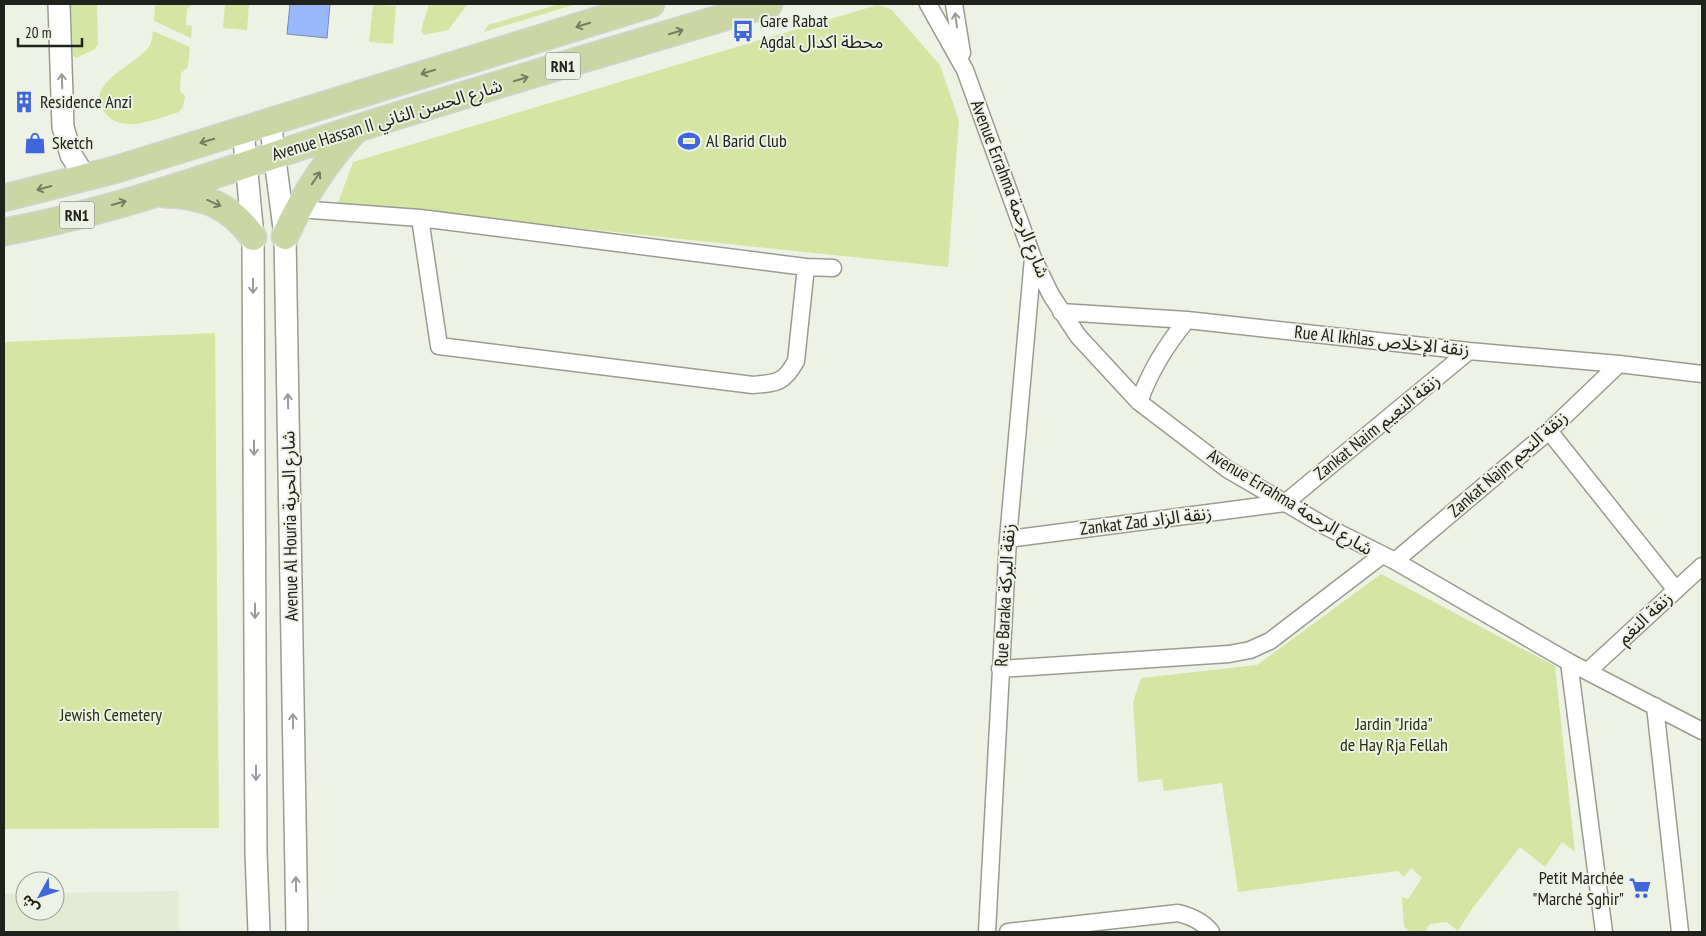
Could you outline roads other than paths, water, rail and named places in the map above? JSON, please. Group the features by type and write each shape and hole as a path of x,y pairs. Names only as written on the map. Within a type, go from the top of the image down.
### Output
{"main road":[{"name":"Avenue Hassan II شارع الحسن الثاني","path":"4,198 85,177 652,4"},
{"name":"Avenue Hassan II شارع الحسن الثاني","path":"4,232 66,218 149,194 357,128 769,4"},
{"path":"285,236 318,174 357,128"},
{"path":"149,194 193,196 208,200 234,214 253,237"}],"street":[{"path":"59,4 63,127 71,155 85,177"},
{"name":"Avenue Errahma شارع الرحمة","path":"928,4 965,70 1033,258 1061,312 1096,358 1140,402 1227,469 1285,503 1569,662 1702,731"},
{"name":"Avenue Errahma شارع الرحمة","path":"954,4 965,70"},
{"name":"Avenue Al Houria شارع الحرية","path":"270,121 285,236 296,932"},
{"name":"Avenue Al Houria شارع الحرية","path":"243,129 253,237 258,932"},
{"path":"298,209 420,218 833,268"},
{"path":"420,218 439,346 458,349 753,385 778,382 790,374 796,361 806,266"},
{"name":"Rue Baraka زنقة البركة","path":"987,932 1008,539 1033,258"},
{"name":"Rue Al Ikhlas زنقة الإخلاص","path":"1061,312 1187,320 1702,374"},
{"path":"1140,402 1158,359 1187,320"},
{"name":"Zankat Naim زنقة النعيم","path":"1285,503 1469,351"},
{"name":"Zankat Najm زنقة النجم","path":"1000,669 1229,654 1250,650 1270,641 1388,559 1548,431 1619,364"},
{"path":"1548,431 1676,590"},
{"name":"Zankat Zad زنقة الزاد","path":"1008,539 1285,503"},
{"name":"زنقة النغم","path":"1588,671 1702,566"},
{"path":"1569,662 1604,932"},
{"path":"1655,706 1680,932"},
{"path":"1008,932 1178,913 1191,917 1208,927 1211,932"}],"water":[{"path":"290,4 330,4 327,38 287,34"}],"place":[{"name":"Gare Rabat Agdal محطة اكدال","path":"743,31"},
{"name":"Residence Anzi","path":"24,102"},
{"name":"Al Barid Club","path":"689,141"},
{"name":"Sketch","path":"35,143"},
{"name":"Petit Marchée \"Marché Sghir\"","path":"1640,888"}],"park label":[{"name":"Jewish Cemetery","path":"111,715"},
{"name":"Jardin \"Jrida\" de Hay Rja Fellah","path":"1394,734"}]}
